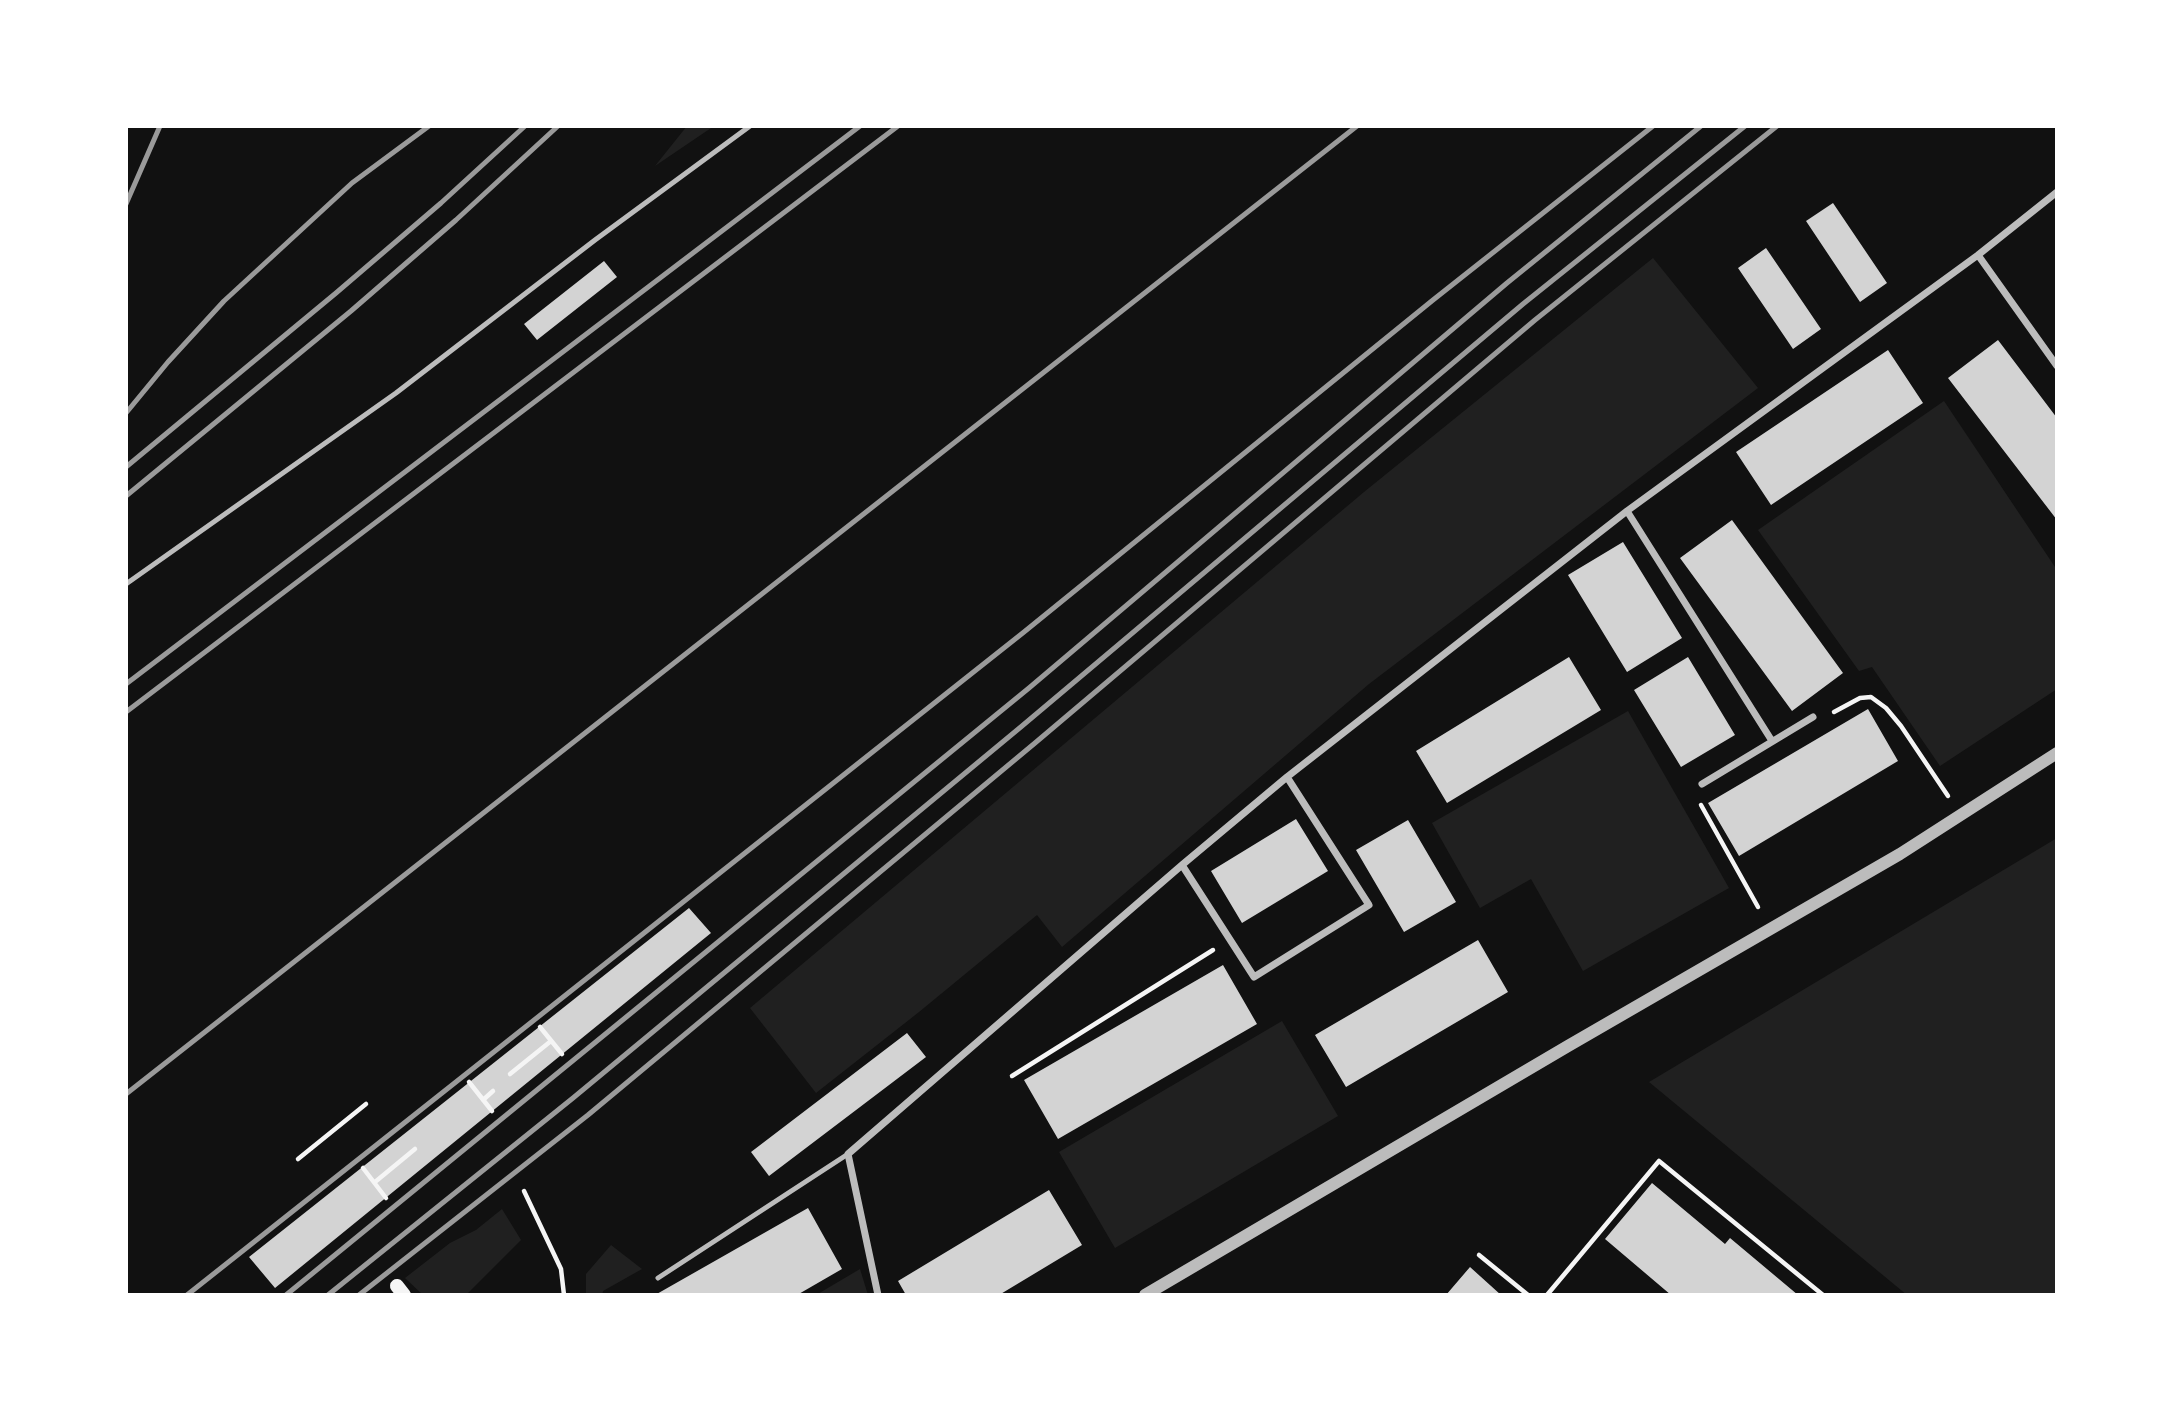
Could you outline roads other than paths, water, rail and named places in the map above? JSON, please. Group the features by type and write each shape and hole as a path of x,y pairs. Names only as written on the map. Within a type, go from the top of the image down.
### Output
{"street":[{"path":"878,1295 848,1154 1287,777 1626,511 1979,256 2057,192"},
{"path":"1979,256 2057,366"},
{"path":"1626,511 1772,741"},
{"path":"1702,784 1813,717"},
{"path":"1145,1295 1961,816 2057,753"},
{"path":"1182,865 1254,977 1370,905 1287,777"}],"lane":[{"path":"126,584 396,393 750,126"},
{"path":"658,1278 848,1154"}],"railway":[{"path":"126,204 160,126"},
{"path":"126,413 224,301 352,183 429,126"},
{"path":"126,467 336,293 525,126"},
{"path":"126,496 351,311 456,220 558,126"},
{"path":"126,684 860,126"},
{"path":"126,712 898,126"},
{"path":"126,1094 1357,126"},
{"path":"187,1295 1024,632 1433,300 1653,126"},
{"path":"286,1295 1029,688 1507,283 1701,126"},
{"path":"328,1295 573,1098 1022,726 1523,304 1745,126"},
{"path":"359,1295 588,1115 1035,743 1535,320 1777,126"}]}
